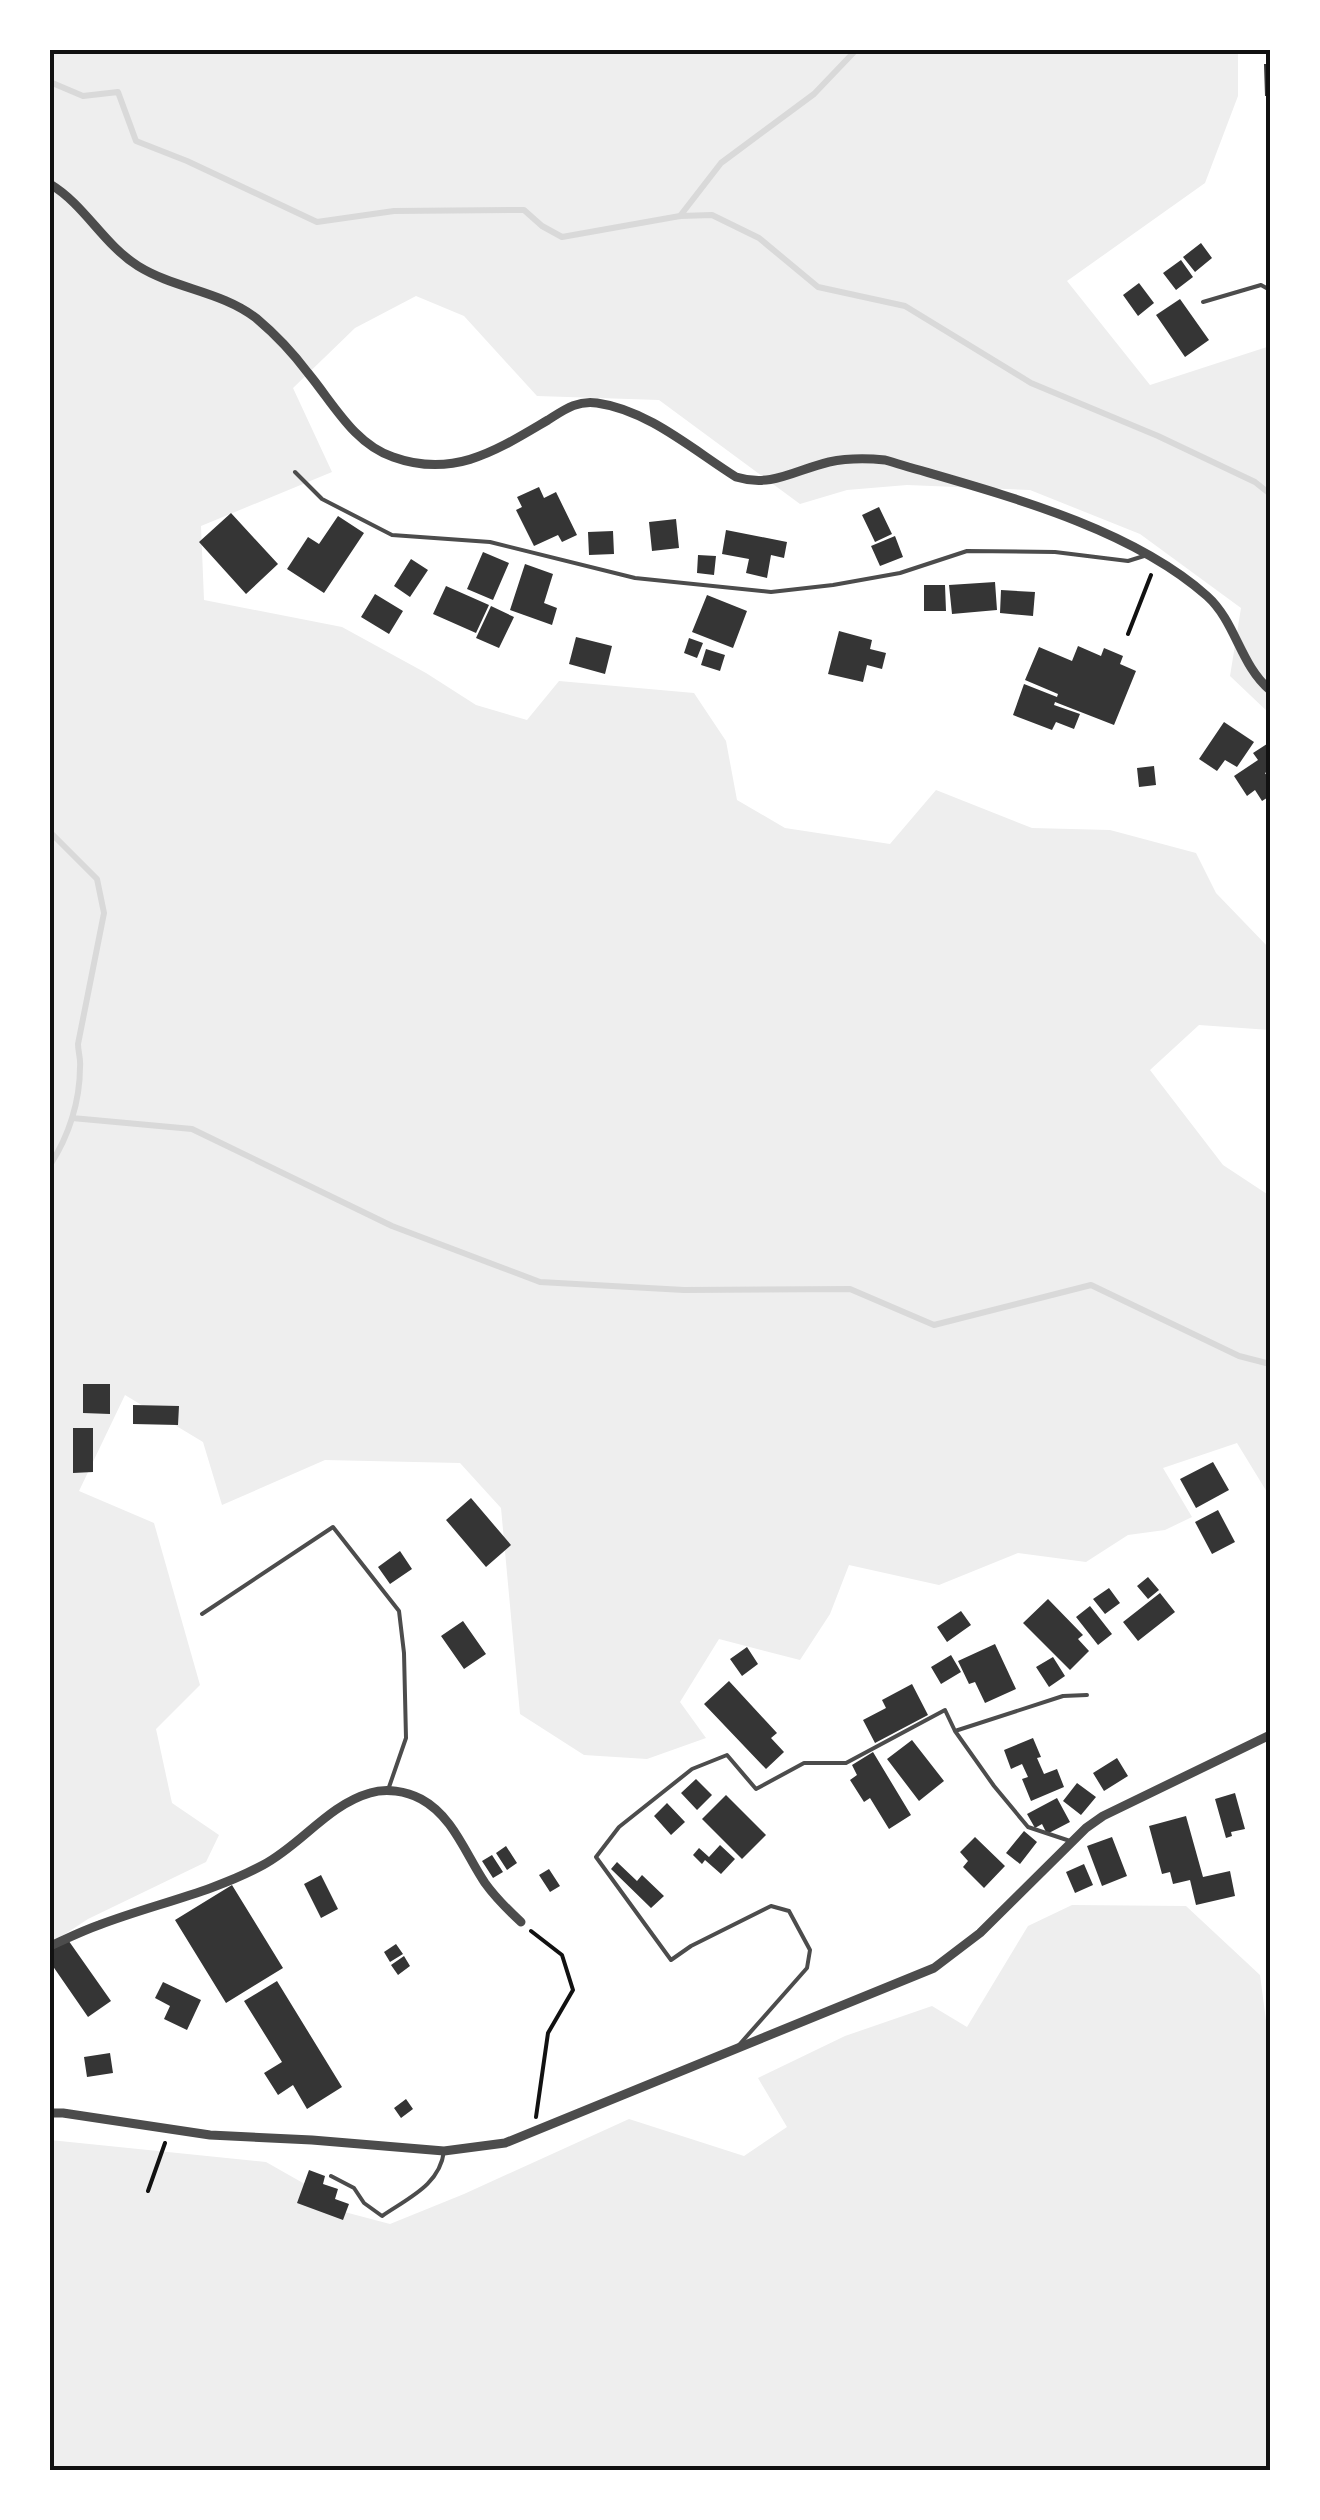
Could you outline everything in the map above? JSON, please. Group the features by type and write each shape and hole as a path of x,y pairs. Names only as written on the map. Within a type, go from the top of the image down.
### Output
{"street":[{"path":"50,184 70,197 136,265 219,298 257,320 308,372 356,433 390,457 455,465 493,452 568,406 594,402 644,418 736,477 748,480 776,479 844,459 885,460 1077,521 1146,555 1209,598 1225,616 1252,673 1270,690"},
{"path":"50,2113 210,2135 444,2151 505,2143 934,1968 980,1933 1070,1842 1103,1816 1270,1735"},
{"path":"50,1946 100,1924 192,1896 241,1876 286,1851 333,1812 357,1798 388,1790 420,1798 445,1819 486,1883 520,1922"}],"lane":[{"path":"1203,302 1261,285 1270,290"},
{"path":"295,472 322,499 392,534 490,542 635,578 770,592 900,572 967,551 1055,552 1128,561 1146,555"},
{"path":"202,1614 332,1527 399,1611 406,1738 388,1790"},
{"path":"954,1731 1063,1696 1087,1696"},
{"path":"734,2050 808,1968 810,1950 789,1911 771,1906 671,1960 596,1857 619,1827 692,1769 726,1755 756,1789 804,1763 846,1762 945,1710 954,1731 1028,1827 1070,1842"},
{"path":"331,2176 354,2188 364,2203 382,2216 432,2182 444,2151"}],"path":[{"path":"1128,634 1156,562"},
{"path":"520,1922 562,1955 573,1990 548,2033 534,2132"},
{"path":"148,2190 170,2129"}],"shaded area":[{"path":"50,50 1238,50 1238,96 1205,183 1067,281 1150,385 1270,346 1270,714 1230,676 1241,608 1140,534 1030,490 907,485 847,490 800,504 659,400 537,396 464,316 416,296 355,328 293,388 332,472 201,526 204,600 342,627 476,705 527,720 559,681 694,693 726,741 737,800 785,828 890,844 936,790 1032,828 1110,830 1196,853 1216,893 1270,949 1270,1030 1199,1025 1150,1070 1223,1165 1270,1196 1270,1497 1237,1443 1163,1468 1192,1517 1165,1530 1128,1535 1086,1562 1018,1553 939,1585 849,1565 830,1614 800,1660 719,1639 680,1702 706,1738 647,1759 584,1755 520,1714 501,1508 460,1463 325,1460 222,1505 203,1442 125,1395 79,1491 154,1523 200,1685 156,1729 172,1803 219,1835 206,1862 88,1919 50,1944"},
{"path":"1072,1905 1186,1906 1260,1975 1270,2051 1270,2470 50,2470 50,2140 266,2162 310,2187 337,2210 390,2224 629,2119 744,2156 787,2127 758,2078 845,2036 932,2006 967,2027 1028,1926"}],"building":[{"path":"1264,64 1270,64 1270,96 1265,96"},
{"path":"1201,243 1212,258 1195,272 1183,257"},
{"path":"1181,260 1193,277 1176,290 1163,273"},
{"path":"1139,283 1154,303 1138,316 1123,295"},
{"path":"1180,299 1209,340 1185,357 1156,315"},
{"path":"539,487 544,498 556,492 577,535 562,542 558,535 534,546 516,510 522,507 517,497"},
{"path":"879,507 892,534 875,542 862,515"},
{"path":"231,513 278,564 246,594 199,542"},
{"path":"338,516 364,533 324,593 287,569 308,537 319,544"},
{"path":"676,519 679,548 652,551 649,522"},
{"path":"726,530 787,542 784,558 771,555 767,578 746,573 749,559 722,554"},
{"path":"613,531 614,554 589,555 588,532"},
{"path":"895,536 903,557 880,566 871,546"},
{"path":"483,552 509,563 493,600 467,589"},
{"path":"698,555 716,556 714,575 697,573"},
{"path":"411,559 428,570 410,597 394,586"},
{"path":"525,564 553,574 544,603 557,608 552,625 510,610"},
{"path":"995,582 997,610 952,614 949,585"},
{"path":"924,585 945,585 946,611 924,611"},
{"path":"446,586 489,605 476,633 433,614"},
{"path":"1001,590 1035,592 1033,616 1000,613"},
{"path":"375,594 403,611 389,634 361,617"},
{"path":"707,595 747,611 733,648 692,632"},
{"path":"491,606 514,617 499,648 476,638"},
{"path":"839,631 872,640 870,649 886,653 882,669 867,665 863,682 828,674"},
{"path":"576,637 612,646 605,674 569,664"},
{"path":"689,638 703,643 697,658 684,653"},
{"path":"1078,646 1101,656 1104,648 1123,656 1120,664 1136,671 1114,725 1055,702 1054,705 1080,714 1074,729 1056,722 1052,730 1013,715 1024,684 1057,697 1058,694 1025,680 1039,647 1072,661"},
{"path":"706,649 725,655 720,671 701,665"},
{"path":"1224,722 1254,742 1237,767 1225,760 1217,771 1199,759"},
{"path":"1270,742 1270,770 1265,773 1270,780 1270,796 1262,801 1255,790 1247,796 1234,776 1258,760 1253,753"},
{"path":"1154,766 1156,785 1139,787 1137,768"},
{"path":"83,1384 110,1384 110,1414 83,1413"},
{"path":"133,1405 179,1406 178,1425 133,1424"},
{"path":"73,1428 93,1428 93,1472 73,1473"},
{"path":"1213,1462 1229,1490 1196,1508 1180,1479"},
{"path":"471,1498 511,1545 486,1567 446,1520"},
{"path":"1218,1510 1235,1542 1212,1554 1195,1522"},
{"path":"400,1551 412,1569 390,1584 378,1567"},
{"path":"1148,1577 1159,1590 1148,1599 1137,1586"},
{"path":"1109,1588 1120,1603 1105,1614 1093,1599"},
{"path":"1160,1593 1175,1612 1138,1641 1123,1622"},
{"path":"1048,1599 1083,1635 1078,1639 1089,1651 1070,1670 1023,1623"},
{"path":"1090,1606 1112,1634 1098,1645 1076,1617"},
{"path":"961,1611 971,1625 947,1642 937,1627"},
{"path":"463,1621 486,1654 464,1669 441,1636"},
{"path":"995,1644 1016,1689 985,1703 975,1682 969,1684 958,1661"},
{"path":"747,1647 758,1664 742,1676 730,1659"},
{"path":"951,1655 961,1672 941,1684 931,1667"},
{"path":"1053,1657 1065,1676 1049,1687 1036,1667"},
{"path":"729,1681 777,1733 771,1738 784,1752 766,1769 704,1704"},
{"path":"912,1684 928,1715 875,1743 863,1720 886,1708 882,1700"},
{"path":"1033,1738 1044,1774 1057,1769 1064,1787 1031,1801 1022,1779 1028,1777 1022,1764 1011,1769 1004,1750"},
{"path":"912,1740 944,1781 919,1801 887,1759"},
{"path":"873,1752 911,1815 889,1829 870,1798 864,1802 850,1780 857,1775 852,1765"},
{"path":"1117,1758 1128,1776 1104,1791 1093,1773"},
{"path":"696,1779 712,1795 697,1810 681,1793"},
{"path":"1077,1783 1096,1797 1081,1815 1063,1801"},
{"path":"1235,1793 1245,1829 1231,1832 1232,1836 1226,1838 1215,1799"},
{"path":"726,1795 766,1835 742,1859 702,1819"},
{"path":"1057,1798 1070,1822 1047,1834 1042,1824 1035,1828 1027,1814"},
{"path":"667,1803 685,1822 671,1835 654,1816"},
{"path":"1186,1816 1203,1877 1230,1871 1235,1896 1196,1905 1190,1880 1173,1884 1170,1872 1162,1874 1149,1826"},
{"path":"1024,1831 1037,1842 1020,1864 1006,1853"},
{"path":"975,1837 1005,1866 984,1888 963,1867 968,1861 960,1852"},
{"path":"1112,1837 1127,1876 1102,1886 1087,1846"},
{"path":"720,1845 735,1859 721,1874 693,1855 699,1848 709,1857"},
{"path":"506,1846 517,1863 507,1870 496,1853"},
{"path":"492,1855 503,1872 493,1878 482,1861"},
{"path":"617,1862 637,1881 642,1875 664,1896 651,1908 611,1869"},
{"path":"1084,1864 1093,1885 1075,1893 1066,1872"},
{"path":"549,1869 560,1886 550,1892 539,1875"},
{"path":"321,1875 338,1909 321,1918 304,1884"},
{"path":"232,1885 283,1968 226,2003 175,1920"},
{"path":"66,1937 111,2001 88,2017 50,1962 50,1949"},
{"path":"396,1944 403,1954 390,1962 384,1952"},
{"path":"404,1956 410,1966 398,1975 391,1965"},
{"path":"277,1981 342,2087 307,2109 293,2085 278,2095 264,2073 282,2062 244,2001"},
{"path":"163,1982 201,2000 187,2030 164,2019 170,2006 155,1998"},
{"path":"110,2053 113,2073 87,2077 84,2057"},
{"path":"406,2099 413,2109 401,2118 394,2108"},
{"path":"309,2170 325,2176 323,2184 338,2189 335,2199 349,2204 343,2220 297,2203"}],"waterway":[{"path":"680,216 721,163 814,94 856,50"},
{"path":"50,82 83,96 118,92 136,141 317,222 394,211 524,210 562,237 680,216 712,215 759,238 818,287 905,306 1031,383 1158,436 1255,482 1270,494"},
{"path":"50,832 97,879 104,913 78,1044 76,1105 50,1165"},
{"path":"72,1118 192,1129 392,1226 540,1282 684,1290 850,1289 934,1325 1091,1285 1239,1356 1270,1364"}]}
